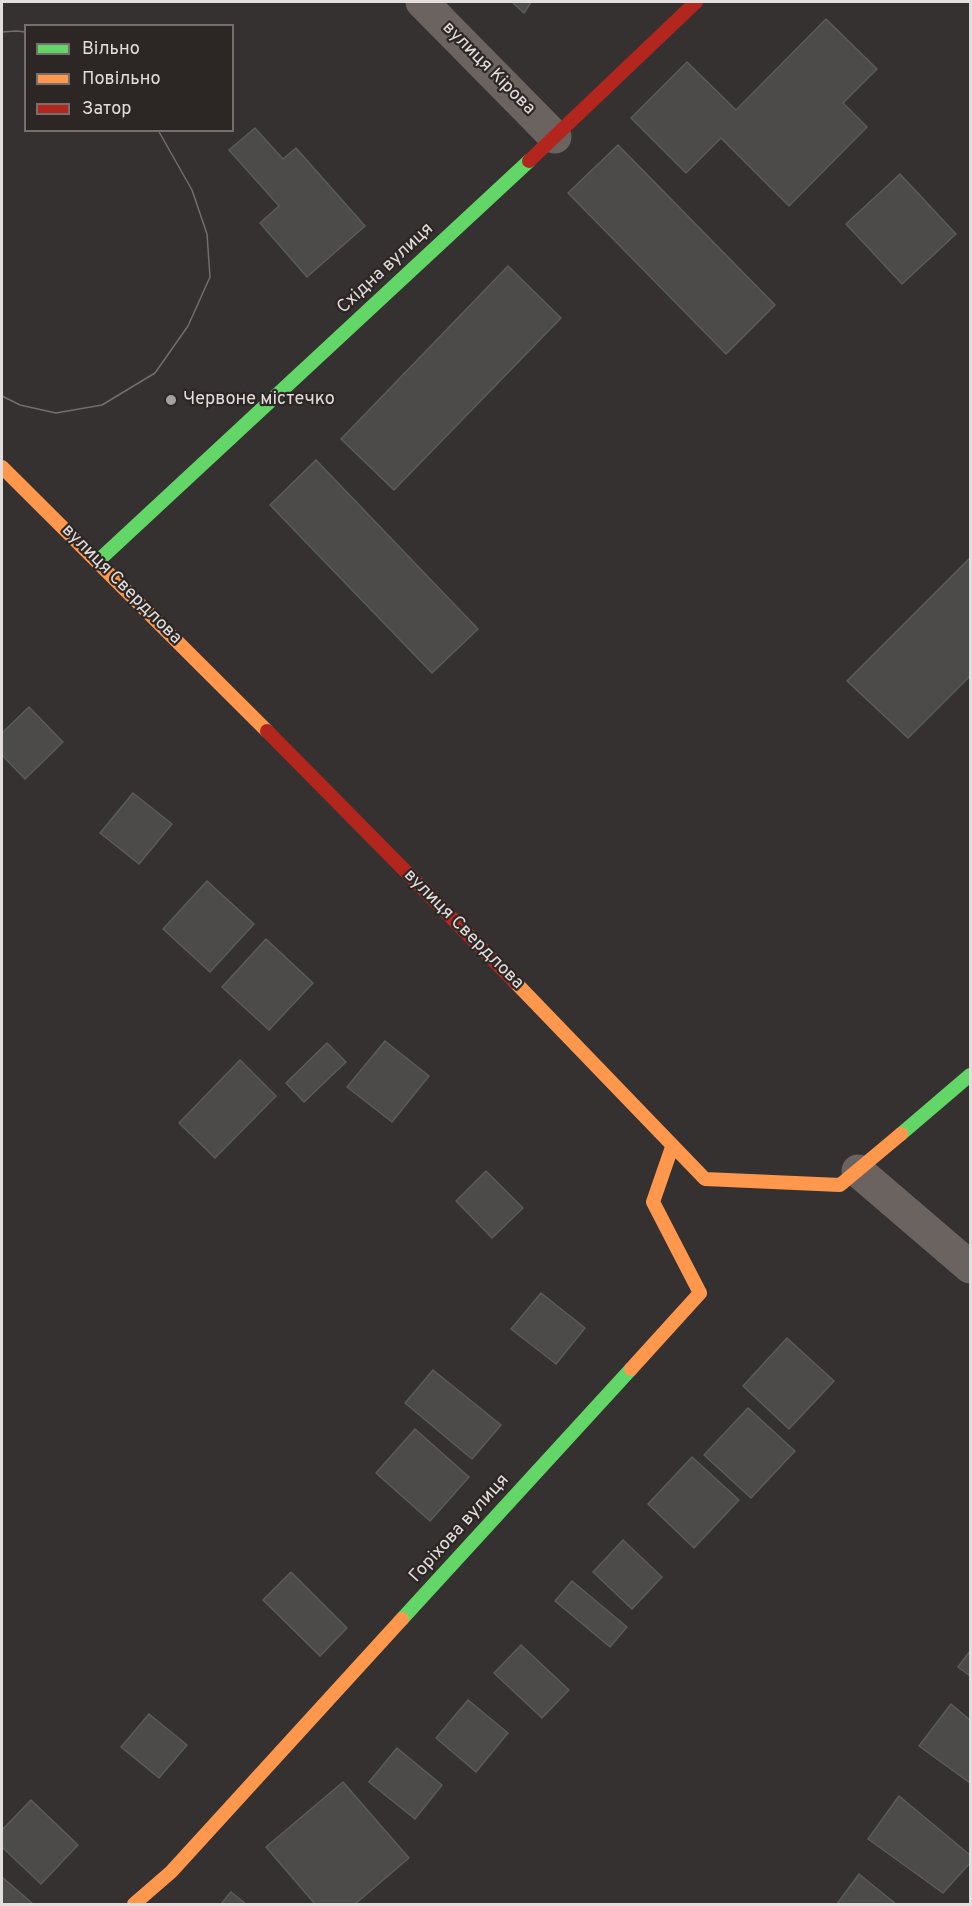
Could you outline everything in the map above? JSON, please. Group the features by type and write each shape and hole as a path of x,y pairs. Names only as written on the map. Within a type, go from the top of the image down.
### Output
{"street":[{"name":"вулиця Кірова","path":"422,2 555,137"},
{"name":"Східна вулиця","path":"98,561 555,137 696,2"},
{"name":"вулиця Свердлова","path":"2,467 98,561 508,976 705,1179 840,1185 858,1171"},
{"path":"970,1075 858,1171 970,1267"},
{"name":"Горіхова вулиця","path":"134,1905 171,1872 700,1293 653,1202 672,1147"}],"building":[{"path":"512,2 531,2 524,13"},
{"path":"826,19 877,69 843,103 867,127 789,206 721,138 686,173 631,118 687,62 736,110"},
{"path":"255,128 283,159 296,148 365,226 307,277 260,223 279,206 229,150"},
{"path":"618,145 775,305 726,354 568,193"},
{"path":"900,174 956,234 902,284 846,224"},
{"path":"508,266 561,318 394,490 341,439"},
{"path":"316,460 478,629 432,673 270,505"},
{"path":"970,558 970,676 908,738 847,681"},
{"path":"29,707 63,742 25,779 2,755 2,733"},
{"path":"133,793 172,824 139,864 100,833"},
{"path":"207,881 254,924 210,972 163,929"},
{"path":"266,939 313,983 269,1030 222,987"},
{"path":"385,1041 429,1076 392,1122 347,1087"},
{"path":"327,1043 346,1062 304,1102 286,1083"},
{"path":"240,1060 276,1096 215,1158 179,1123"},
{"path":"486,1171 523,1208 492,1238 456,1201"},
{"path":"541,1293 585,1328 556,1364 511,1329"},
{"path":"787,1338 834,1381 789,1429 743,1386"},
{"path":"433,1370 501,1425 472,1459 405,1403"},
{"path":"748,1408 795,1451 751,1498 704,1455"},
{"path":"415,1429 469,1477 430,1521 376,1473"},
{"path":"692,1457 739,1500 694,1548 648,1504"},
{"path":"623,1540 662,1577 632,1609 593,1572"},
{"path":"291,1572 347,1628 320,1656 263,1600"},
{"path":"572,1581 627,1627 610,1647 555,1601"},
{"path":"521,1645 569,1690 542,1718 494,1673"},
{"path":"970,1651 970,1676 958,1667"},
{"path":"468,1700 508,1733 476,1772 436,1738"},
{"path":"951,1704 970,1720 970,1783 919,1746"},
{"path":"149,1714 187,1745 159,1778 121,1747"},
{"path":"397,1748 442,1785 415,1819 369,1782"},
{"path":"343,1782 409,1858 355,1904 315,1904 266,1847"},
{"path":"899,1796 970,1855 970,1863 943,1893 868,1839"},
{"path":"31,1800 78,1845 41,1884 2,1847 2,1830"},
{"path":"859,1874 896,1904 837,1904"},
{"path":"2,1877 33,1904 2,1904"},
{"path":"231,1892 246,1904 221,1904"}],"tram line":[{"path":"2,32 24,32"},
{"path":"2,396 20,405 56,413 102,405 155,373 188,326 210,277 207,234 192,190 159,132"}],"traffic: fast":[{"path":"98,561 529,161"},
{"path":"901,1134 970,1075"},
{"path":"402,1619 631,1369"}],"traffic: slow":[{"path":"2,467 267,731"},
{"path":"515,982 705,1179 840,1185 901,1134"},
{"path":"631,1369 700,1293 653,1202 672,1147"},
{"path":"134,1904 171,1872 402,1619"}],"traffic: jam":[{"path":"529,161 696,2"},
{"path":"267,731 515,982"}],"place":[{"name":"Червоне містечко","path":"171,400"}]}
